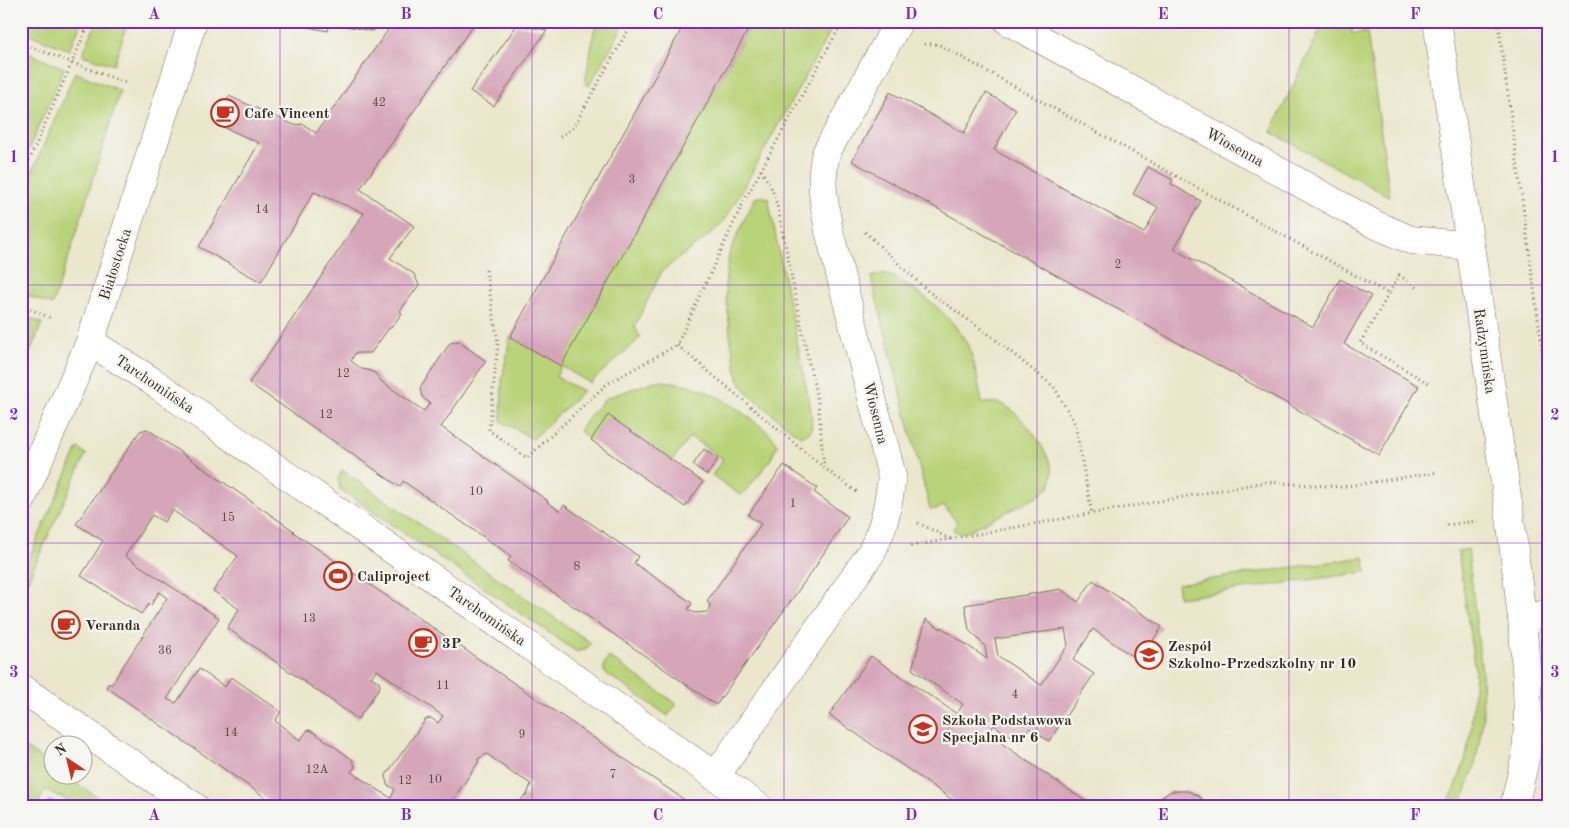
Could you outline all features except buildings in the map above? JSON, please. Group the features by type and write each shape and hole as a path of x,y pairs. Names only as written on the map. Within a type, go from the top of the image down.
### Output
{"street":[{"name":"Białostocka","path":"21,501 90,342 193,21"},
{"name":"Wiosenna","path":"715,777 871,553 882,532 888,508 892,476 829,231 822,192 822,169 826,153 899,21"},
{"name":"Wiosenna","path":"1008,21 1374,224 1411,240 1470,246"},
{"name":"Radzymińska","path":"1437,21 1510,517 1535,616 1537,679 1528,725 1526,755 1514,807"},
{"name":"Tarchomińska","path":"90,342 152,381 759,807"},
{"path":"21,688 195,807"}],"path":[{"path":"21,179 90,21"},
{"path":"560,137 573,128 633,21"},
{"path":"486,270 498,343 489,430 527,458 607,384 677,345 743,203 843,21"},
{"path":"1498,21 1548,392"},
{"path":"21,43 128,84"},
{"path":"922,44 938,44 1389,294"},
{"path":"761,170 772,188 778,209 818,402 824,468"},
{"path":"862,224 865,232 929,292 991,336 1054,387 1075,424 1092,514"},
{"path":"1417,288 1399,275 1360,344 1428,383"},
{"path":"21,305 53,319"},
{"path":"677,345 824,468 864,498 952,540"},
{"path":"871,553 952,540 1266,482 1341,487 1439,472"}],"green space":[{"path":"25,21 82,21 69,50 21,31"},
{"path":"97,21 128,21 114,65 82,55"},
{"path":"596,21 626,21 589,86 585,84"},
{"path":"753,21 836,21 726,219 712,233 662,271 635,326 640,338 590,383 561,366 556,377 583,391 533,439 501,421 502,380 510,337 561,365"},
{"path":"1324,21 1351,21 1353,34 1367,32 1390,197 1271,132"},
{"path":"21,50 64,68 21,167"},
{"path":"75,72 120,91 52,305 21,293 21,198"},
{"path":"761,196 768,198 812,416 811,431 801,436 748,394 738,379 731,342 725,286 729,254 755,198"},
{"path":"884,273 922,295 947,317 965,341 971,353 982,403 1002,404 1017,414 1033,433 1050,464 1052,472 1050,487 1037,497 966,532 958,533 953,530 957,523 944,506 930,509 871,277"},
{"path":"21,315 42,323 21,375"},
{"path":"655,381 682,384 706,391 729,403 769,433 777,445 771,459 745,492 740,495 712,475 723,459 690,437 672,461 608,416 591,440 579,431 590,415 606,398"},
{"path":"78,448 86,454 21,595 21,576"},
{"path":"342,470 591,643 587,648 577,652 340,489 338,479"},
{"path":"1468,549 1482,674 1483,719 1475,766 1460,807 1445,807 1455,789 1465,760 1471,733 1475,671 1458,551"},
{"path":"1364,557 1366,572 1179,598 1177,584"},
{"path":"609,657 677,704 668,716 604,672 604,664"},
{"path":"21,745 42,759 42,786 81,786 112,807 70,807 72,802 45,790 37,807 21,807"}],"place":[{"name":"Cafe Vincent","path":"225,113"},
{"name":"Caliproject","path":"338,576"},
{"name":"Veranda","path":"66,625"},
{"name":"3P","path":"423,643"},
{"name":"Zespół Szkolno-Przedszkolny nr 10","path":"1149,655"},
{"name":"Szkoła Podstawowa Specjalna nr 6","path":"923,729"}]}
